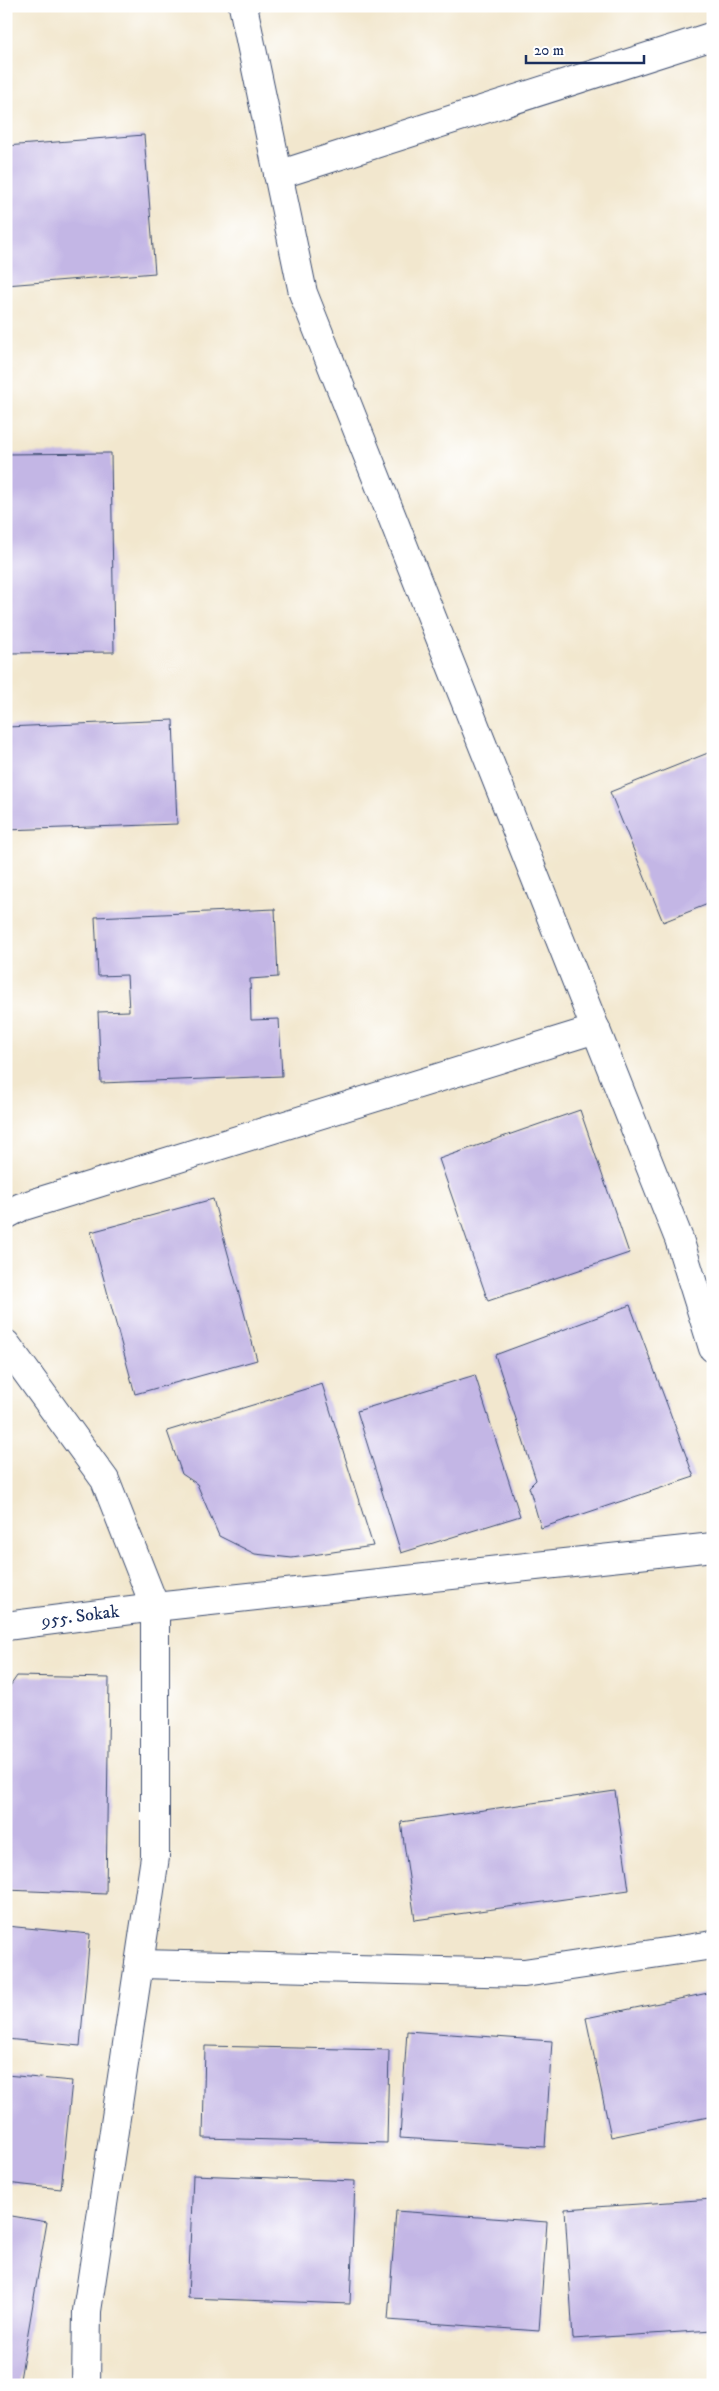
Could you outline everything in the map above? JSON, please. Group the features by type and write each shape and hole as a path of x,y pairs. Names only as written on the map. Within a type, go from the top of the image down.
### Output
{"street":[{"path":"242,6 303,293 679,1239 713,1348"},
{"path":"278,175 713,36"},
{"path":"6,1215 21,1207 596,1029"},
{"path":"6,1344 105,1480 155,1607 155,1857 87,2311 91,2384"},
{"name":"955. Sokak","path":"6,1626 155,1607 713,1546"},
{"path":"139,1964 524,1973 713,1945"}],"building":[{"path":"144,135 155,273 6,285 6,146"},
{"path":"111,453 114,652 6,653 6,454"},
{"path":"173,720 177,824 6,830 6,727"},
{"path":"713,751 713,902 663,922 610,792"},
{"path":"275,909 278,977 250,979 251,1020 279,1019 282,1076 101,1083 98,1012 129,1011 127,975 98,976 95,917"},
{"path":"580,1110 629,1253 488,1301 439,1159"},
{"path":"213,1199 257,1360 135,1394 91,1232"},
{"path":"630,1305 694,1477 541,1528 529,1487 536,1480 495,1355"},
{"path":"475,1375 520,1516 401,1553 357,1411"},
{"path":"322,1384 373,1546 292,1558 255,1554 219,1536 197,1484 182,1474 167,1431"},
{"path":"17,1676 109,1678 106,1894 6,1890 6,1692"},
{"path":"615,1791 629,1890 415,1920 401,1822"},
{"path":"6,1926 90,1934 80,2046 6,2039"},
{"path":"713,1992 713,2116 611,2137 586,2018"},
{"path":"407,2031 552,2041 545,2147 400,2138"},
{"path":"205,2046 389,2050 387,2143 203,2138"},
{"path":"6,2075 72,2081 61,2189 6,2183"},
{"path":"193,2175 355,2181 350,2304 188,2298"},
{"path":"713,2199 713,2330 573,2339 565,2209"},
{"path":"396,2211 547,2222 539,2331 388,2320"},
{"path":"6,2215 47,2222 19,2385 6,2385"}]}
